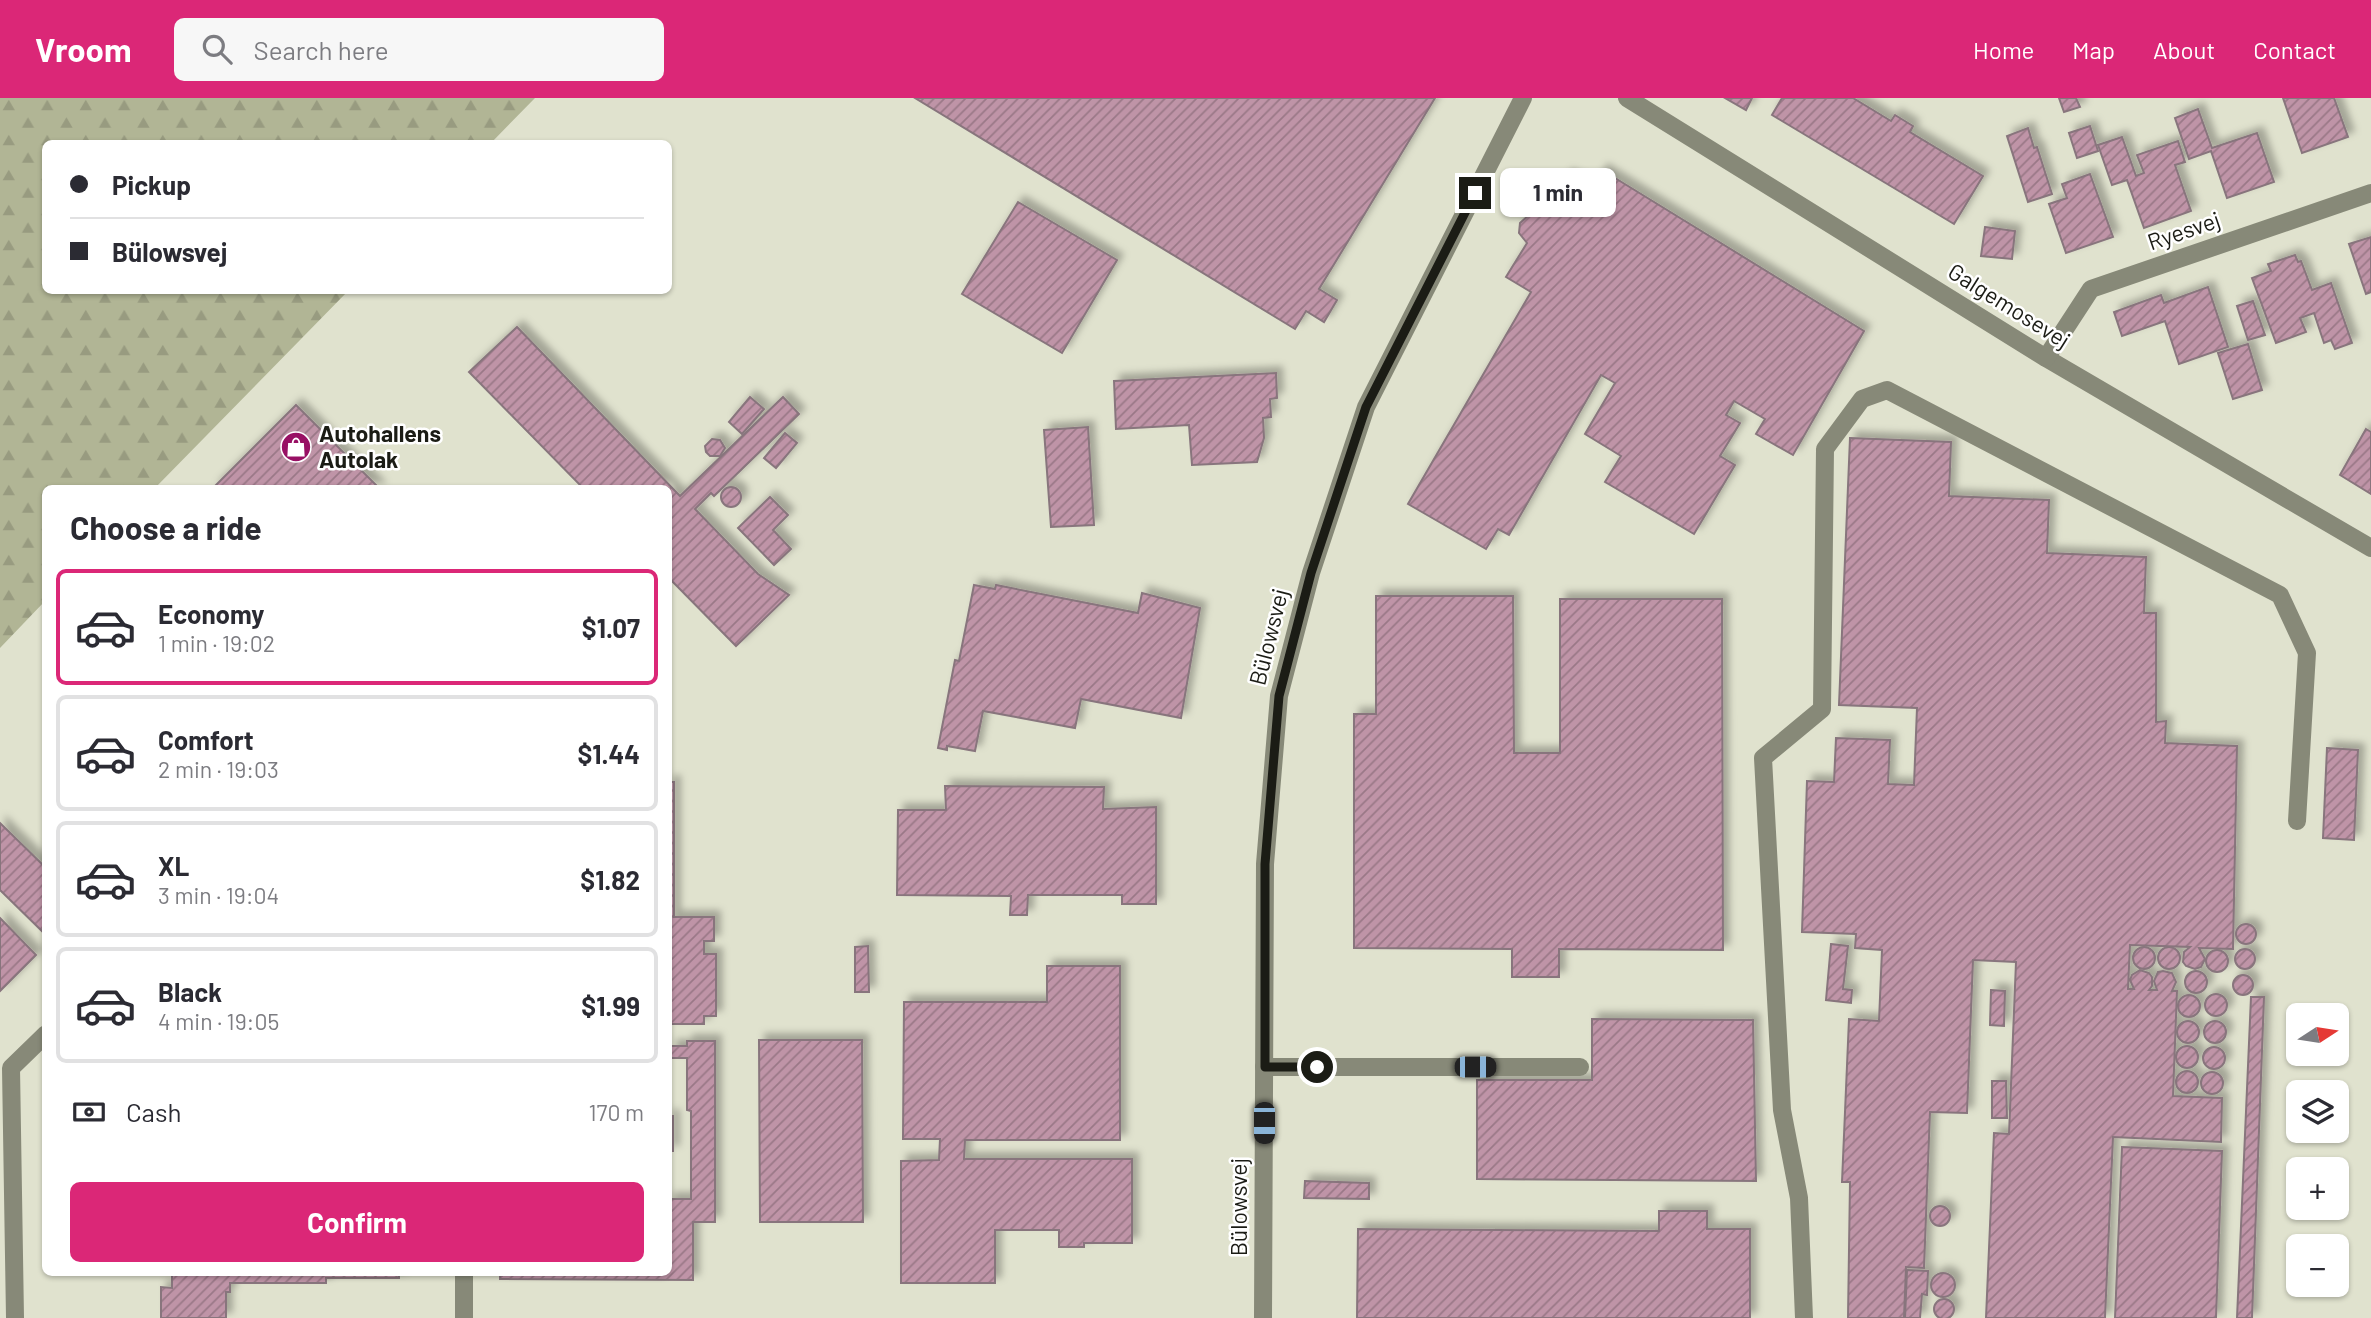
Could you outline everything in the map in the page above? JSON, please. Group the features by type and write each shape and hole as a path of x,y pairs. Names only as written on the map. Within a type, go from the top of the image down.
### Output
{"street":[{"name":"Bülowsvej","path":"1263,1318 1265,864 1279,696 1311,573 1366,407 1523,98"},
{"name":"Galgemosevej","path":"1627,98 2046,358 2371,548"},
{"name":"Ryesvej","path":"2046,358 2091,289 2371,193"},
{"path":"1804,1318 1799,1198 1783,1110 1763,758 1822,709 1825,449 1862,400 1888,390 2280,595 2307,653 2297,821"},
{"path":"15,1318 10,1068 42,1038"},
{"path":"1265,1067 1580,1067"},
{"path":"464,1276 464,1318"}],"green space":[{"path":"0,98 535,98 494,140 42,140 42,294 345,294 158,485 42,485 42,604 0,648"}],"building":[{"path":"915,98 1435,98 1319,289 1337,300 1324,322 1306,311 1295,329"},
{"path":"1725,98 1752,98 1746,110"},
{"path":"1782,98 1853,98 1891,121 1895,115 1913,126 1910,132 1983,176 1954,224 1772,115"},
{"path":"2059,98 2076,98 2080,107 2064,112"},
{"path":"2283,98 2334,98 2348,137 2302,153"},
{"path":"2198,109 2212,148 2257,133 2274,182 2227,198 2211,151 2189,159 2175,118"},
{"path":"2090,126 2098,151 2077,158 2069,133"},
{"path":"2028,128 2052,194 2028,202 2007,136"},
{"path":"2122,137 2136,176 2144,173 2137,155 2178,141 2185,162 2175,165 2191,211 2144,228 2127,180 2112,185 2098,145"},
{"path":"1602,170 1864,331 1793,455 1756,434 1765,419 1734,401 1726,415 1740,423 1720,456 1735,465 1694,534 1605,482 1621,456 1585,434 1615,383 1601,375 1509,535 1498,529 1486,549 1408,504 1531,292 1506,277 1527,243 1519,233 1520,223 1530,214 1542,216 1567,175 1591,189"},
{"path":"2090,174 2113,237 2066,253 2049,204 2067,198 2062,184"},
{"path":"1018,202 1117,260 1062,353 962,294"},
{"path":"1985,227 2015,231 2012,259 1981,256"},
{"path":"2371,237 2371,292 2366,294 2349,244"},
{"path":"2295,255 2298,262 2301,261 2312,290 2331,283 2352,343 2335,349 2331,340 2324,343 2314,313 2300,318 2306,332 2276,343 2252,278 2271,271 2268,264"},
{"path":"2208,287 2228,347 2179,364 2165,321 2122,336 2114,312 2161,295 2164,303"},
{"path":"2253,301 2265,335 2248,340 2237,306"},
{"path":"517,327 669,485 580,485 469,372"},
{"path":"2248,344 2262,390 2233,399 2218,353"},
{"path":"1276,373 1277,398 1270,399 1271,417 1263,418 1264,438 1257,462 1192,465 1189,425 1116,429 1114,381"},
{"path":"750,397 764,409 742,434 729,422"},
{"path":"783,397 799,414 714,496 711,493 695,509 758,574 789,595 736,646 672,581 672,488 680,496"},
{"name":"Autohallens Autolak","path":"296,405 376,485 216,485"},
{"path":"1088,427 1094,525 1051,527 1044,430"},
{"path":"2366,429 2371,432 2371,494 2340,475"},
{"path":"785,433 797,443 776,468 764,458"},
{"path":"1850,438 1951,442 1949,496 2049,500 2047,553 2146,557 2144,613 2156,613 2156,722 2166,721 2165,743 2237,746 2233,949 2199,948 2205,959 2201,967 2195,969 2183,962 2184,952 2190,947 2130,945 2128,989 2134,989 2130,980 2132,975 2140,970 2152,977 2149,990 2157,990 2154,981 2158,972 2172,973 2176,982 2172,991 2177,991 2173,1096 2222,1098 2221,1142 2113,1137 2105,1318 1986,1318 1994,1133 2009,1134 2016,962 1973,960 1967,1113 1930,1112 1924,1268 1906,1267 1904,1318 1848,1318 1850,1182 1842,1182 1849,1019 1879,1021 1882,950 1855,948 1856,934 1802,932 1807,781 1834,782 1836,738 1890,740 1888,784 1914,785 1917,708 1839,705"},
{"path":"712,439 720,440 725,448 720,456 710,456 706,452 705,446"},
{"path":"731,487 738,490 741,497 738,504 731,507 724,504 721,497 724,490"},
{"path":"770,497 788,515 773,530 791,549 774,565 738,528"},
{"path":"974,585 995,589 996,585 1138,613 1142,593 1200,608 1181,718 1081,699 1075,728 983,711 975,751 947,746 947,750 938,748 955,660 959,661"},
{"path":"1376,596 1513,596 1514,753 1560,753 1560,599 1722,599 1723,950 1559,949 1559,977 1512,977 1512,949 1354,948 1354,714 1376,714"},
{"path":"2327,748 2358,750 2354,840 2323,838"},
{"path":"672,782 674,917 714,917 714,941 704,941 704,954 716,954 716,1016 704,1016 704,1024 672,1024"},
{"path":"945,786 1104,787 1103,809 1156,807 1156,904 1122,904 1122,895 1028,895 1027,915 1010,915 1011,896 897,895 898,810 946,810"},
{"path":"0,823 42,864 42,931 0,890"},
{"path":"0,918 36,955 0,991"},
{"path":"2242,924 2250,924 2256,934 2250,944 2242,944 2236,938 2236,930"},
{"path":"1831,944 1848,946 1843,989 1852,990 1851,1003 1826,1000"},
{"path":"868,946 869,992 855,992 855,947"},
{"path":"2144,947 2152,950 2155,958 2152,966 2144,969 2136,966 2133,958 2136,950"},
{"path":"2169,947 2177,950 2180,958 2177,966 2169,969 2161,966 2158,958 2161,950"},
{"path":"2245,949 2252,952 2255,959 2252,966 2245,969 2238,966 2235,959 2238,952"},
{"path":"2217,950 2225,953 2228,961 2225,969 2217,972 2209,969 2206,961 2209,953"},
{"path":"1047,966 1120,966 1120,1140 965,1140 964,1159 1132,1159 1132,1243 1084,1243 1084,1247 1059,1247 1059,1230 995,1230 995,1283 901,1283 901,1161 939,1160 940,1139 903,1139 904,1002 1047,1002"},
{"path":"2196,971 2204,974 2207,982 2204,990 2196,993 2188,990 2185,982 2188,974"},
{"path":"2243,975 2250,978 2253,985 2250,992 2243,995 2236,992 2233,985 2236,978"},
{"path":"1991,990 2005,991 2004,1026 1990,1025"},
{"path":"2216,994 2224,997 2227,1005 2224,1013 2216,1016 2208,1013 2205,1005 2208,997"},
{"path":"2189,995 2197,998 2200,1006 2197,1014 2189,1017 2181,1014 2178,1006 2181,998"},
{"path":"2251,997 2264,997 2252,1318 2237,1318"},
{"path":"1592,1019 1753,1020 1756,1181 1477,1179 1477,1080 1592,1080"},
{"path":"2188,1021 2196,1024 2199,1032 2196,1040 2188,1043 2180,1040 2177,1032 2180,1024"},
{"path":"2215,1021 2223,1024 2226,1032 2223,1040 2215,1043 2207,1040 2204,1032 2207,1024"},
{"path":"759,1040 862,1040 863,1222 760,1222"},
{"path":"687,1041 715,1041 715,1222 693,1222 693,1280 500,1279 500,1276 672,1276 672,1199 691,1199 691,1111 687,1110 687,1058 672,1058 672,1046 687,1046"},
{"path":"2187,1046 2195,1049 2198,1057 2195,1065 2187,1068 2179,1065 2176,1057 2179,1049"},
{"path":"2214,1047 2222,1050 2225,1058 2222,1066 2214,1069 2206,1066 2203,1058 2206,1050"},
{"path":"2187,1071 2195,1074 2198,1082 2195,1090 2187,1093 2179,1090 2176,1082 2179,1074"},
{"path":"2212,1072 2220,1075 2223,1083 2220,1091 2212,1094 2204,1091 2201,1083 2204,1075"},
{"path":"1992,1081 2006,1081 2007,1118 1992,1118"},
{"path":"672,1116 673,1116 672,1151"},
{"path":"2122,1147 2222,1151 2216,1318 2115,1318"},
{"path":"1305,1181 1369,1183 1369,1199 1304,1198"},
{"path":"1940,1206 1947,1209 1950,1216 1947,1223 1940,1226 1933,1223 1930,1216 1933,1209"},
{"path":"1659,1211 1707,1211 1707,1229 1750,1229 1750,1318 1357,1318 1358,1229 1659,1231"},
{"path":"1907,1270 1928,1271 1927,1295 1922,1294 1920,1318 1905,1318"},
{"path":"1943,1273 1952,1276 1955,1285 1952,1294 1943,1297 1934,1294 1931,1285 1934,1276"},
{"path":"172,1276 399,1276 326,1278 326,1283 230,1283 230,1292 226,1292 226,1318 161,1318 161,1287 172,1288"},
{"path":"1944,1299 1951,1302 1954,1309 1951,1316 1944,1319 1937,1316 1934,1309 1937,1302"}],"place":[{"name":"Autohallens Autolak","path":"296,447"}],"route":[{"path":"1317,1067 1265,1067 1265,864 1279,696 1311,573 1366,407 1475,193"}]}
